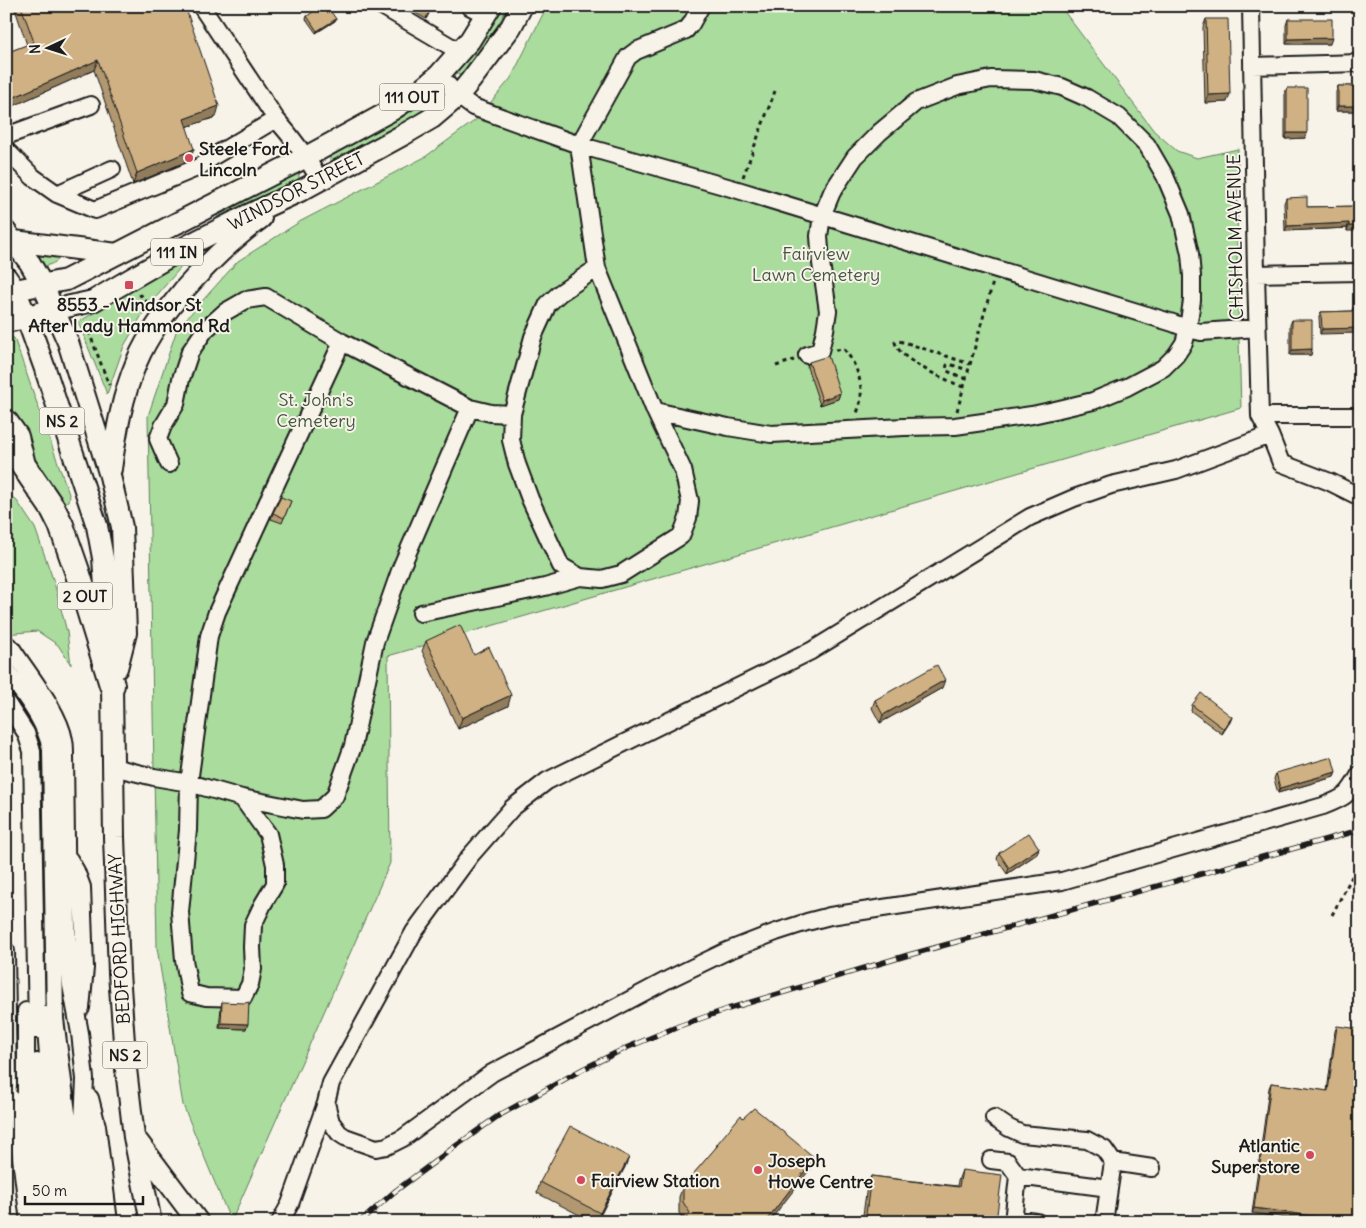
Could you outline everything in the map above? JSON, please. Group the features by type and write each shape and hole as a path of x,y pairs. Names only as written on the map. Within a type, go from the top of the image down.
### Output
{"highway":[{"name":"2 OUT","path":"6,423 16,437 15,464 53,510 61,525 112,685"}],"main road":[{"name":"WINDSOR STREET","path":"16,318 93,301 189,245 300,191 432,118 458,96 471,80 511,28 522,6"},
{"name":"WINDSOR STREET","path":"9,286 66,280 306,157 392,110 416,94 439,75 460,52 470,40 482,9"},
{"path":"110,476 118,420 136,362 162,316 219,252 253,223 300,191"},
{"path":"10,236 117,254"},
{"name":"BEDFORD HIGHWAY","path":"10,236 30,263 42,284 68,342 110,476 122,527 126,633 112,685"},
{"name":"BEDFORD HIGHWAY","path":"9,286 16,318 97,526 103,558 112,685 114,837 119,973 126,1069 134,1137 151,1222"},
{"path":"134,1137 197,1221"}],"street":[{"path":"201,6 276,119 306,157 320,180"},
{"path":"382,6 460,52"},
{"path":"421,613 545,587 580,577 602,579 621,574 681,536 688,518 690,501 683,470 654,412 597,268 579,145 628,57 636,51 686,30 701,6"},
{"name":"CHISHOLM AVENUE","path":"1251,6 1260,416 1270,434 1281,463 1330,482 1360,497"},
{"path":"1252,66 1360,63"},
{"path":"439,75 458,96 473,107 579,145 738,190 1164,320 1188,329 1201,332 1257,328"},
{"path":"654,412 770,434 955,426 1055,410 1093,401 1127,388 1163,368 1180,349 1188,329 1192,300 1190,254 1181,214 1165,176 1147,145 1118,117 1088,98 1062,87 1034,80 991,79 957,86 916,102 880,132 855,157 832,192 822,216 819,236 828,310 825,330 814,353"},
{"path":"6,136 91,105"},
{"path":"6,150 33,177 57,194 95,210 200,167 214,156 276,119"},
{"path":"57,194 112,169"},
{"path":"580,577 562,566 530,499 517,464 511,440 512,414 533,337 548,304 560,293 597,268"},
{"path":"1256,274 1360,272"},
{"path":"169,464 158,439 176,404 181,379 190,352 205,330 225,312 246,300 266,298 342,342 470,408 491,413 512,414"},
{"path":"242,798 268,834 275,865 275,884 262,904 253,925 253,969 250,984 243,998 206,997 190,992 184,960 180,912 188,830 189,783 209,636 217,612 342,342"},
{"path":"113,767 189,783 242,798 303,810 321,809 335,796 353,746 375,642 401,568 470,408"},
{"path":"1260,416 1360,416"},
{"path":"280,1222 290,1204 326,1103 331,1082 414,932 470,856 512,808 547,781 812,651 1030,517 1110,485 1176,470 1270,434"},
{"path":"6,644 12,649 51,709 64,739 67,928 71,985 79,1023 85,1079 97,1126 109,1222"},
{"path":"6,669 43,724 49,737 51,749 55,1019 81,1222"},
{"path":"6,685 40,740 45,1028 51,1097 68,1222"},
{"path":"6,702 26,733 32,751 37,1066 40,1111 55,1222"},
{"path":"6,723 16,736 22,757 26,1105 42,1222"},
{"path":"326,1103 331,1122 339,1133 376,1148 386,1146 403,1138 492,1073 669,979 727,951 776,932 830,916 1062,881 1324,806 1342,799 1351,790 1360,774"},
{"path":"6,951 8,1084 6,1113"},
{"path":"85,1079 83,1122 96,1222"},
{"path":"8,1084 16,1118 29,1222"},
{"path":"994,1118 1022,1134 1087,1140 1104,1149 1114,1162 1152,1168"},
{"path":"6,1125 18,1222"},
{"path":"310,1147 318,1139 328,1134 339,1133"},
{"path":"991,1160 1008,1162 1018,1176 1013,1220 1037,1222"},
{"path":"1104,1222 1114,1162"},
{"path":"1018,1176 1110,1188"}],"path":[{"path":"738,190 775,91"},
{"path":"955,426 963,386 997,270"},
{"path":"133,299 141,295 154,310"},
{"path":"84,321 113,393"},
{"path":"963,386 935,374 907,358 896,347 895,342 904,342 970,364"},
{"path":"814,353 844,349 856,368 861,386 861,398 858,413 846,430"},
{"path":"966,379 946,369 949,364 968,370"},
{"path":"1332,915 1360,861"}],"green space":[{"path":"499,6 508,6 480,54 466,70 459,75 454,73 455,69"},
{"path":"547,6 1060,6 1154,131 1177,151 1197,158 1238,149 1237,270 1241,408 388,656 390,863 231,1222 183,1105 157,948 148,416 177,329 238,261 301,221 425,157 477,119 511,78"},
{"path":"437,90 440,95 398,128 335,162 330,161 330,156 333,153 396,119 432,91"},
{"path":"296,173 299,174 299,179 220,223 217,217 273,184"},
{"path":"30,248 62,256 53,263 41,267"},
{"path":"187,260 146,308 124,346 107,394 78,322"},
{"path":"6,338 14,338 70,497 67,502 62,503 6,413"},
{"path":"6,492 17,501 35,528 54,582 67,632 71,665 58,645 37,631 6,634"}],"building":[{"path":"21,6 185,6 219,106 184,119 194,149 137,173 98,60 10,99 6,91 6,53 34,42"},
{"path":"322,6 327,6 336,19 317,31 307,16"},
{"path":"1206,19 1228,19 1230,94 1208,95"},
{"path":"1288,19 1332,19 1332,38 1288,39"},
{"path":"1338,86 1360,86 1360,106 1338,106"},
{"path":"1287,88 1307,88 1307,133 1287,133"},
{"path":"1307,197 1307,207 1360,206 1360,226 1349,226 1349,223 1287,226 1286,198"},
{"path":"1353,308 1360,308 1360,328 1322,329 1321,312 1353,311"},
{"path":"1292,320 1312,320 1312,349 1292,350"},
{"path":"828,356 840,393 822,400 809,362"},
{"path":"281,497 291,501 284,518 273,513"},
{"path":"460,625 474,655 489,647 511,695 462,718 426,641"},
{"path":"937,665 945,680 883,715 875,700"},
{"path":"1201,693 1232,717 1224,729 1192,705"},
{"path":"1332,757 1336,772 1280,788 1276,773"},
{"path":"1029,833 1039,848 1009,868 999,853"},
{"path":"222,1002 249,1002 248,1024 221,1023"},
{"name":"Atlantic Superstore","path":"1337,1026 1360,1029 1360,1222 1327,1222 1328,1218 1254,1208 1271,1083 1328,1091"},
{"name":"Joseph Howe Centre","path":"754,1108 815,1158 765,1222 684,1222 690,1213 683,1202 683,1186 741,1115 743,1118"},
{"name":"Fairview Station","path":"570,1126 629,1157 600,1213 540,1182"},
{"path":"962,1170 1002,1175 996,1222 865,1222 871,1176 959,1187"}],"railway":[{"path":"360,1222 394,1192 498,1116 583,1069 626,1048 679,1026 728,1009 905,956 1360,830"}],"place":[{"name":"Steele Ford Lincoln","path":"189,158"},
{"name":"8553 - Windsor St After Lady Hammond Rd","path":"129,285"},
{"name":"Atlantic Superstore","path":"1310,1155"},
{"name":"Joseph Howe Centre","path":"758,1170"},
{"name":"Fairview Station","path":"581,1180"}],"park label":[{"name":"Fairview Lawn Cemetery","path":"816,263"},
{"name":"St. John's Cemetery","path":"316,409"}]}
